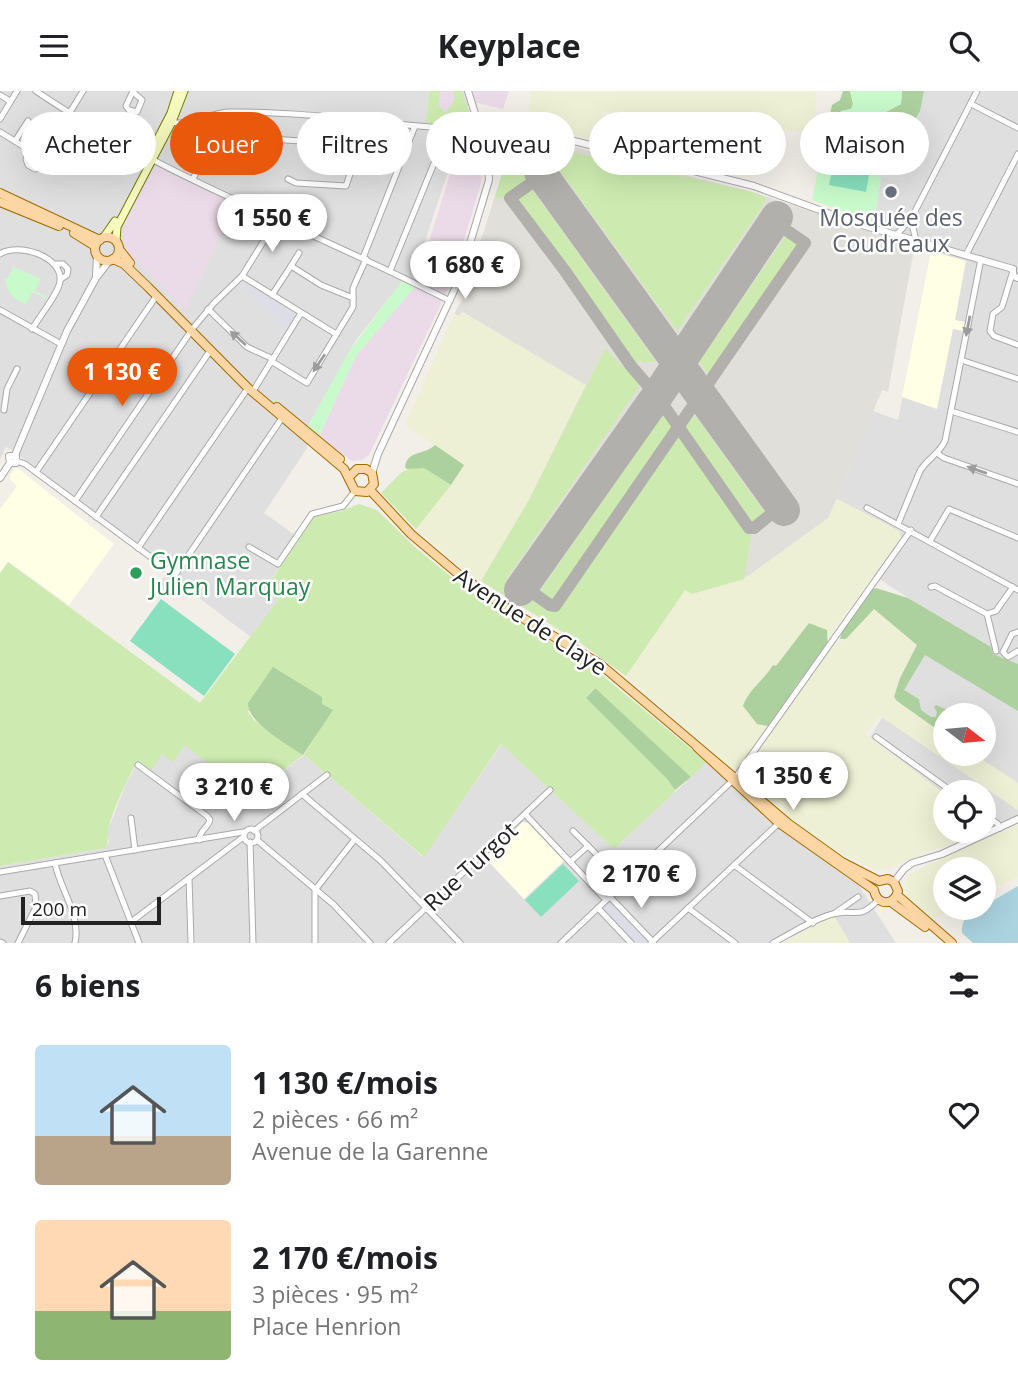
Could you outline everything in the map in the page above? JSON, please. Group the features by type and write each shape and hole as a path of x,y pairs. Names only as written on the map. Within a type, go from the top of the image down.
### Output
{"main road":[{"path":"172,112 178,91"},
{"path":"174,112 184,91"},
{"path":"156,148 170,121"},
{"path":"0,202 71,232 100,241 108,237 117,245 192,329 210,351 251,388 347,465 372,473 374,484 370,490 361,493 355,491 344,469 282,418 251,388 192,329 126,265 97,256 100,241 116,220 141,175"},
{"path":"112,260 117,245 117,227 142,175"},
{"path":"0,193 100,241"},
{"path":"349,477 360,468"},
{"name":"Avenue de Claye","path":"370,490 411,534 457,573 511,611 600,664 803,835"},
{"name":"Avenue de Claye","path":"734,779 779,823 874,890"},
{"name":"Avenue de Claye","path":"779,823 782,822 842,862 879,881 888,879 894,882"},
{"path":"879,881 874,890 878,899 883,902 894,899 898,891 894,882"},
{"path":"894,899 945,943"},
{"path":"894,899 952,943"}],"street":[{"path":"0,119 17,91"},
{"path":"36,91 66,112"},
{"path":"70,112 83,91"},
{"path":"468,91 475,112"},
{"path":"896,235 911,219 977,91"},
{"path":"0,95 10,101"},
{"path":"971,104 1018,128"},
{"path":"283,115 426,127"},
{"path":"208,309 247,347 307,383 353,306 353,288 415,126"},
{"path":"0,132 21,145"},
{"path":"15,141 21,132"},
{"path":"193,179 209,149 253,151 270,139 316,142 347,168 350,174 346,186 296,183 288,179"},
{"path":"967,255 1018,154"},
{"path":"156,162 450,301"},
{"path":"390,271 429,175"},
{"path":"372,473 378,454 459,280 488,188 489,175"},
{"path":"709,175 768,190 896,235 981,259 1015,272 1002,307 993,314 990,331 992,335 1018,345"},
{"path":"75,501 192,329 208,309 243,277 278,218"},
{"path":"911,219 915,241"},
{"path":"905,227 913,230"},
{"path":"1,251 23,249 48,259 54,264 61,279 58,291 32,329"},
{"path":"272,295 299,253"},
{"path":"96,278 97,256"},
{"path":"898,524 920,471 945,441 981,259"},
{"path":"0,478 14,460 61,344 96,278 112,260"},
{"path":"291,266 321,285 353,298"},
{"path":"243,277 336,334"},
{"path":"36,472 157,295"},
{"path":"0,310 61,344"},
{"path":"138,548 272,360 301,313"},
{"path":"96,517 210,351"},
{"path":"961,360 1018,379"},
{"path":"4,410 2,400 17,369"},
{"path":"951,411 1018,432"},
{"path":"14,460 36,472 175,575 282,418"},
{"path":"937,453 944,458 1018,484"},
{"path":"360,468 371,463 378,454"},
{"path":"249,547 278,564 312,514 319,510 341,507 355,491"},
{"path":"867,508 1016,588 996,611 987,614 935,586 931,587"},
{"path":"930,541 949,509 1018,538"},
{"path":"561,943 734,779 911,530"},
{"path":"987,614 996,651"},
{"path":"1018,632 1012,634 1003,652 1009,657 1018,651"},
{"path":"876,737 936,780"},
{"path":"138,765 207,816 209,824 201,832 199,839"},
{"path":"131,922 242,836 254,831 327,775"},
{"name":"Rue Turgot","path":"389,943 550,790"},
{"path":"302,794 381,861 460,943"},
{"path":"525,814 652,942 779,823"},
{"path":"131,818 135,850"},
{"path":"894,882 912,863 942,854 1018,819"},
{"path":"996,823 999,828"},
{"path":"253,943 254,841 259,835 254,831"},
{"path":"573,831 596,854"},
{"path":"0,871 199,839 242,836 254,841 333,904 370,943"},
{"path":"315,943 315,890 355,839"},
{"path":"570,862 588,846"},
{"path":"105,855 139,943"},
{"path":"55,863 76,922 75,943"},
{"path":"734,865 813,923"},
{"path":"189,878 191,943"},
{"path":"0,896 30,891 35,894 36,907 18,943"},
{"path":"773,943 834,913 858,897"},
{"path":"834,913 867,911 878,899"},
{"path":"598,908 631,943"},
{"path":"688,908 735,943"}],"shaded area":[{"path":"0,91 429,91 426,112 426,175 447,175 413,278 389,298 356,340 308,426 307,448 264,513 299,538 264,590 278,600 252,638 178,582 166,598 155,590 171,568 19,453 6,447 0,460"},
{"path":"429,91 509,91 503,109 478,103 467,106 469,112 427,112"},
{"path":"531,91 817,91 815,112 800,112 800,132 786,130 786,112 589,112 589,138 575,135 575,112 529,112"},
{"path":"902,91 1018,91 1018,818 996,823 996,780 933,780 933,795 862,751 941,619 873,575 901,538 899,531 837,499 873,411 898,420 933,243 874,223 881,177 904,180 905,175 929,175 929,112 910,112"},
{"path":"575,147 589,151 589,175 685,175 749,191 911,245 914,249 888,392 882,390 829,518 744,579 685,590 626,676 582,644 481,581 585,385 463,312 459,316 454,314 462,300 502,175 575,175"},
{"path":"156,167 167,172 169,176 177,176 218,194 220,198 235,202 186,311 128,252 124,238 124,222 149,175 156,175"},
{"path":"450,175 482,175 451,283 369,455 362,460 352,461 319,436 356,356 415,287"},
{"path":"878,175 905,175 904,181"},
{"path":"931,251 966,261 955,320 965,322 964,331 953,329 937,409 902,397"},
{"path":"240,282 296,316 287,331"},
{"path":"462,312 586,385 528,502 481,581 466,573 416,529 464,465 405,425 454,314 459,316"},
{"path":"16,467 114,544 69,605 9,562 0,573 0,509 17,486 10,479"},
{"path":"837,499 899,531 901,538 829,636 826,630 822,629 773,666 745,699 743,706 757,724 768,726 778,718 788,697 828,647 846,639 872,610 876,610 918,646 900,678 895,699 933,726 933,752 880,716 865,733 933,785 933,843 956,843 944,849 937,848 888,869 876,870 834,850 792,820 744,778 742,772 730,768 626,676 685,589 692,594 744,579 828,518"},
{"path":"502,744 614,849 707,762 781,829 859,886 896,943 850,943 834,916 780,943 0,943 0,866 106,848 109,842 107,833 125,786 138,762 185,745 262,787 304,755 423,857"},
{"path":"955,767 994,767 1018,783 1018,810 996,795 996,780 974,780"},
{"path":"523,822 528,823 564,861 524,899 485,858"},
{"path":"1018,825 1018,877 996,887 996,857 945,857 973,843 996,843 996,834"},
{"path":"933,863 931,920 906,896 905,885 910,874"},
{"path":"609,900 648,940 645,943 633,943 600,909"},
{"path":"834,916 850,943 780,943"}],"green space":[{"path":"429,91 440,91 439,106 445,112 427,112"},
{"path":"453,91 462,91 469,112 447,112 455,99"},
{"path":"843,91 850,91 853,104 851,109 830,112 832,105 840,100"},
{"path":"850,91 902,91 901,104 886,112 841,112 851,109 853,104"},
{"path":"902,91 924,91 919,112 886,112 901,104"},
{"path":"575,153 589,156 589,175 676,175 766,197 762,207 677,331 563,175 575,175"},
{"path":"502,175 537,175 503,198 495,197"},
{"path":"817,175 905,175 904,181 881,177 874,223 812,200"},
{"path":"831,175 869,175 866,192 829,185"},
{"path":"531,188 656,362 634,362 517,199"},
{"path":"787,234 800,243 709,376 699,362"},
{"path":"13,267 41,279 35,291 49,299 33,292 25,304 14,297 9,292 6,280 0,279 7,279"},
{"path":"402,281 415,287 356,356 319,436 308,426 348,353"},
{"path":"605,349 641,384 506,580 549,610 560,607 678,434 751,536 744,579 692,594 685,590 626,676 582,644 481,581 528,502"},
{"path":"663,413 673,428 554,602 539,593"},
{"path":"693,413 766,514 752,524 682,429"},
{"path":"435,445 464,465 451,485 424,468 405,467 413,455"},
{"path":"411,468 424,468 451,485 416,529 381,493 402,472"},
{"path":"359,504 377,510 416,548 466,589 603,676 707,762 691,777 594,688 586,698 667,779 675,790 674,793 614,849 501,744 424,857 304,755 332,710 247,711 254,720 303,755 251,795 185,746 173,762 162,754 151,771 137,762 113,815 106,848 0,866 0,573 8,562 200,703 278,600 264,591 314,517"},
{"path":"876,588 908,598 991,647 993,654 1018,664 1018,711 925,655 904,690 919,699 921,710 933,717 933,726 897,701 894,697 900,678 917,645 874,609 846,639 840,639 871,590"},
{"path":"161,599 235,654 204,696 130,641"},
{"path":"809,623 827,630 828,647 794,689 777,718 768,726 757,724 743,706 745,701"},
{"path":"273,667 322,697 322,704 333,710 303,755 261,725 249,710 248,703"},
{"path":"595,688 691,777 675,790 586,698"},
{"path":"563,864 579,881 541,917 525,900"}],"water":[{"path":"1018,886 1018,943 973,943 962,933 964,920 996,920 996,899"}],"taxiway":[{"path":"543,175 510,198 631,366 657,396 749,528 754,528 781,506"},
{"path":"523,586 555,606 805,243 773,221"}],"runway":[{"path":"542,175 784,510"},
{"path":"520,590 657,396 777,217"}],"place":[{"name":"Mosquée des Coudreaux","path":"891,192"},
{"name":"Gymnase Julien Marquay","path":"136,573"}]}
